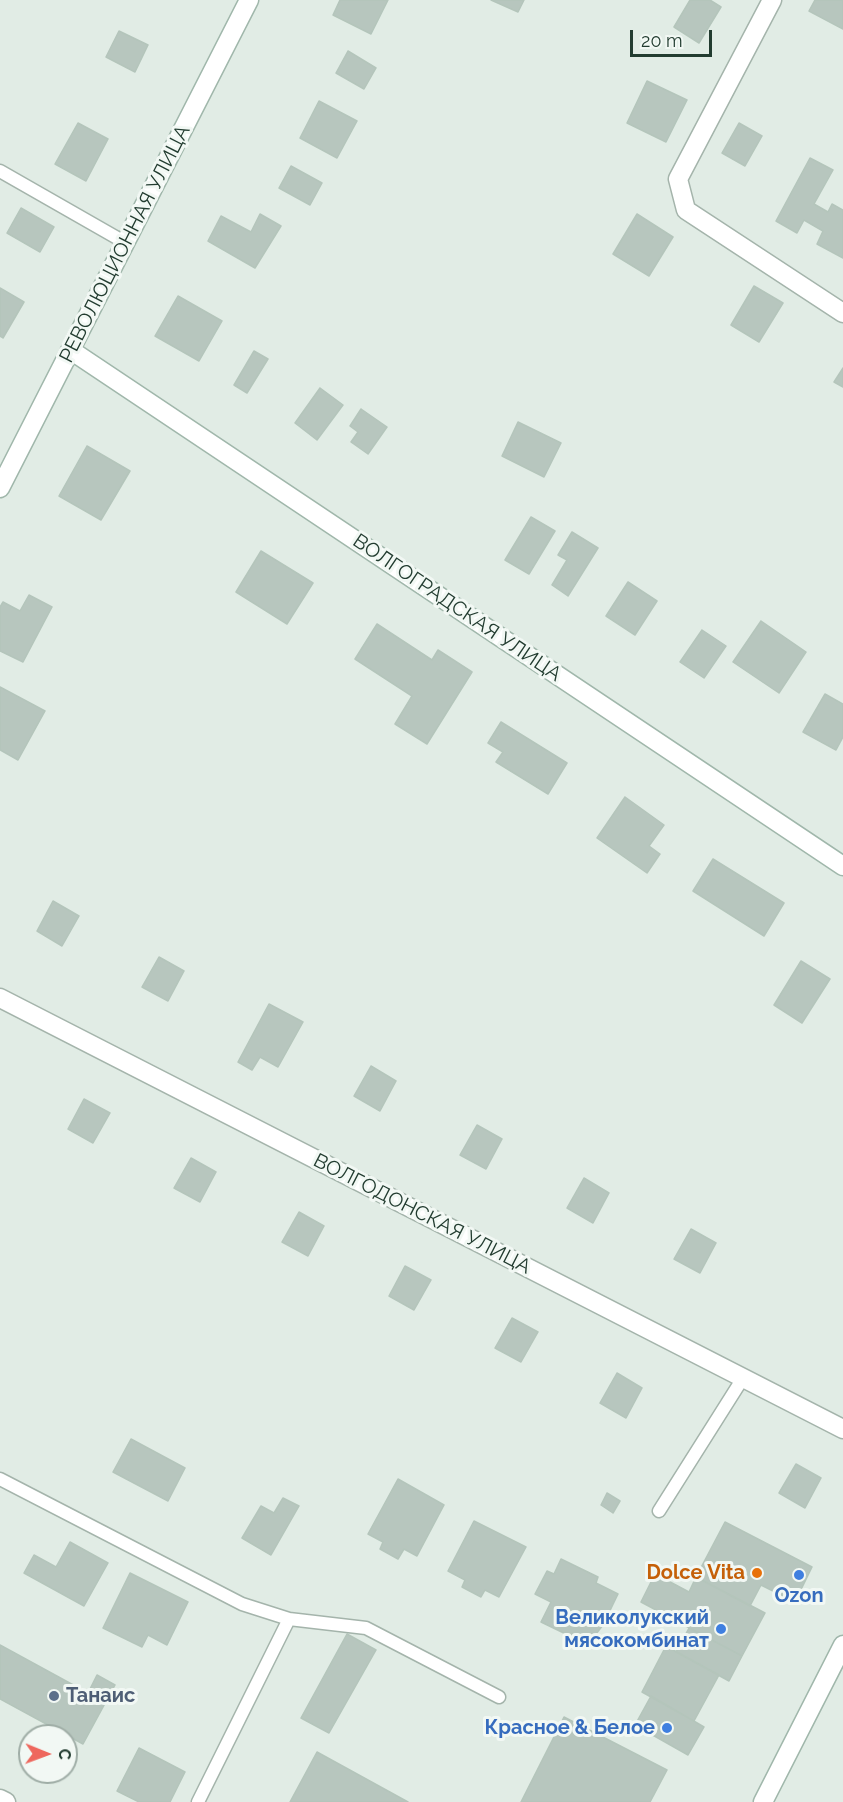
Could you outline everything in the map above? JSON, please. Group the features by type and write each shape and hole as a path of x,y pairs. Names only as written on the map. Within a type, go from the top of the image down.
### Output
{"street":[{"name":"РЕВОЛЮЦИОННАЯ УЛИЦА","path":"0,488 72,351 249,0"},
{"path":"772,0 678,179 686,210 843,313"},
{"name":"ВОЛГОГРАДСКАЯ УЛИЦА","path":"72,351 843,866"},
{"name":"ВОЛГОДОНСКАЯ УЛИЦА","path":"0,998 843,1430"},
{"path":"763,1802 843,1645"},
{"path":"0,1799 6,1802"}],"lane":[{"path":"0,171 126,243"},
{"path":"659,1511 743,1378"},
{"path":"0,1479 242,1604 289,1619 366,1628 499,1697"},
{"path":"198,1802 289,1619"}],"building":[{"path":"340,0 388,0 371,34 333,15"},
{"path":"491,0 524,0 518,12"},
{"path":"690,0 710,0 721,7 699,43 674,27"},
{"path":"815,0 843,0 843,29 809,11"},
{"path":"119,31 148,45 135,72 106,57"},
{"path":"348,51 376,68 364,89 336,73"},
{"path":"647,81 687,100 666,142 627,123"},
{"path":"319,101 357,121 337,158 300,138"},
{"path":"78,123 108,139 86,181 55,164"},
{"path":"739,123 762,136 745,166 722,153"},
{"path":"810,158 833,170 814,204 828,212 832,204 843,210 843,258 817,244 823,231 804,220 797,233 776,221"},
{"path":"291,166 322,183 310,205 279,188"},
{"path":"21,208 54,227 40,252 7,233"},
{"path":"260,214 281,226 255,268 208,241 221,216 251,232"},
{"path":"637,214 673,237 649,276 613,254"},
{"path":"754,286 783,303 759,342 731,325"},
{"path":"0,288 24,302 3,338 0,336"},
{"path":"178,296 222,321 199,361 155,336"},
{"path":"254,351 268,359 247,393 234,385"},
{"path":"843,368 843,387 834,382"},
{"path":"320,388 343,405 317,440 295,423"},
{"path":"361,409 387,427 368,454 351,442 358,432 350,426"},
{"path":"518,422 561,443 544,477 502,456"},
{"path":"87,446 130,471 101,520 59,496"},
{"path":"531,517 555,531 529,574 505,560"},
{"path":"572,532 598,548 568,596 552,585 567,560 558,555"},
{"path":"261,551 313,583 287,624 236,592"},
{"path":"628,582 657,601 635,635 606,616"},
{"path":"29,595 52,607 23,662 0,651 0,607 3,602 20,611"},
{"path":"761,621 806,652 779,693 733,662"},
{"path":"377,624 432,660 438,650 472,672 427,744 395,724 412,696 355,659"},
{"path":"702,630 726,646 704,678 680,662"},
{"path":"0,687 45,711 18,760 0,750"},
{"path":"825,694 843,704 843,737 836,750 803,732"},
{"path":"501,722 567,763 548,794 496,762 503,752 488,743"},
{"path":"625,797 664,825 649,846 660,854 647,873 597,838"},
{"path":"713,859 784,903 764,936 693,891"},
{"path":"53,901 79,916 62,946 37,931"},
{"path":"159,957 184,971 168,1001 142,987"},
{"path":"801,961 830,979 802,1023 774,1005"},
{"path":"269,1004 303,1022 278,1067 260,1057 252,1070 238,1062"},
{"path":"371,1066 396,1081 380,1111 354,1096"},
{"path":"84,1099 110,1113 93,1143 68,1129"},
{"path":"477,1125 502,1139 486,1169 460,1155"},
{"path":"191,1158 216,1172 200,1202 174,1188"},
{"path":"584,1178 609,1193 593,1223 567,1208"},
{"path":"299,1212 324,1226 308,1256 282,1242"},
{"path":"691,1229 716,1243 700,1273 674,1259"},
{"path":"405,1266 431,1280 414,1310 389,1296"},
{"path":"512,1318 538,1332 521,1362 495,1348"},
{"path":"617,1373 642,1388 626,1418 600,1403"},
{"path":"131,1439 185,1468 168,1501 113,1472"},
{"path":"796,1464 821,1478 805,1508 779,1493"},
{"path":"398,1479 444,1505 417,1556 404,1549 398,1559 380,1549 383,1542 368,1534"},
{"path":"607,1493 620,1501 613,1513 601,1505"},
{"path":"283,1498 299,1506 271,1555 242,1538 261,1506 274,1513"},
{"path":"474,1521 526,1547 499,1597 485,1590 481,1597 462,1587 465,1580 448,1571"},
{"path":"725,1522 812,1567 795,1602 761,1585 750,1606 696,1577"},
{"path":"70,1542 108,1563 84,1606 24,1573 34,1555 56,1567"},
{"path":"561,1559 598,1577 596,1583 618,1594 596,1634 572,1637 541,1622 551,1602 535,1594 547,1571 554,1574"},
{"path":"130,1573 188,1602 167,1645 148,1635 142,1647 103,1628"},
{"path":"655,1574 689,1592 696,1577 765,1613 742,1656 641,1602"},
{"path":"689,1628 742,1656 729,1681 676,1652"},
{"path":"347,1634 376,1650 329,1733 301,1718"},
{"name":"Танаис","path":"0,1645 88,1693 97,1675 115,1685 83,1744 78,1741 78,1724 46,1724 0,1699"},
{"path":"666,1646 719,1675 694,1721 642,1692"},
{"path":"651,1696 704,1727 688,1755 635,1725"},
{"path":"564,1717 667,1770 650,1802 521,1802"},
{"path":"139,1748 185,1772 170,1802 139,1802 117,1791"},
{"path":"317,1752 408,1802 290,1802"}],"place":[{"name":"Dolce Vita","path":"757,1573"},
{"name":"Ozon","path":"799,1575"},
{"name":"Великолукский мясокомбинат","path":"721,1629"},
{"name":"Танаис","path":"54,1696"},
{"name":"Красное & Белое","path":"667,1728"}]}
